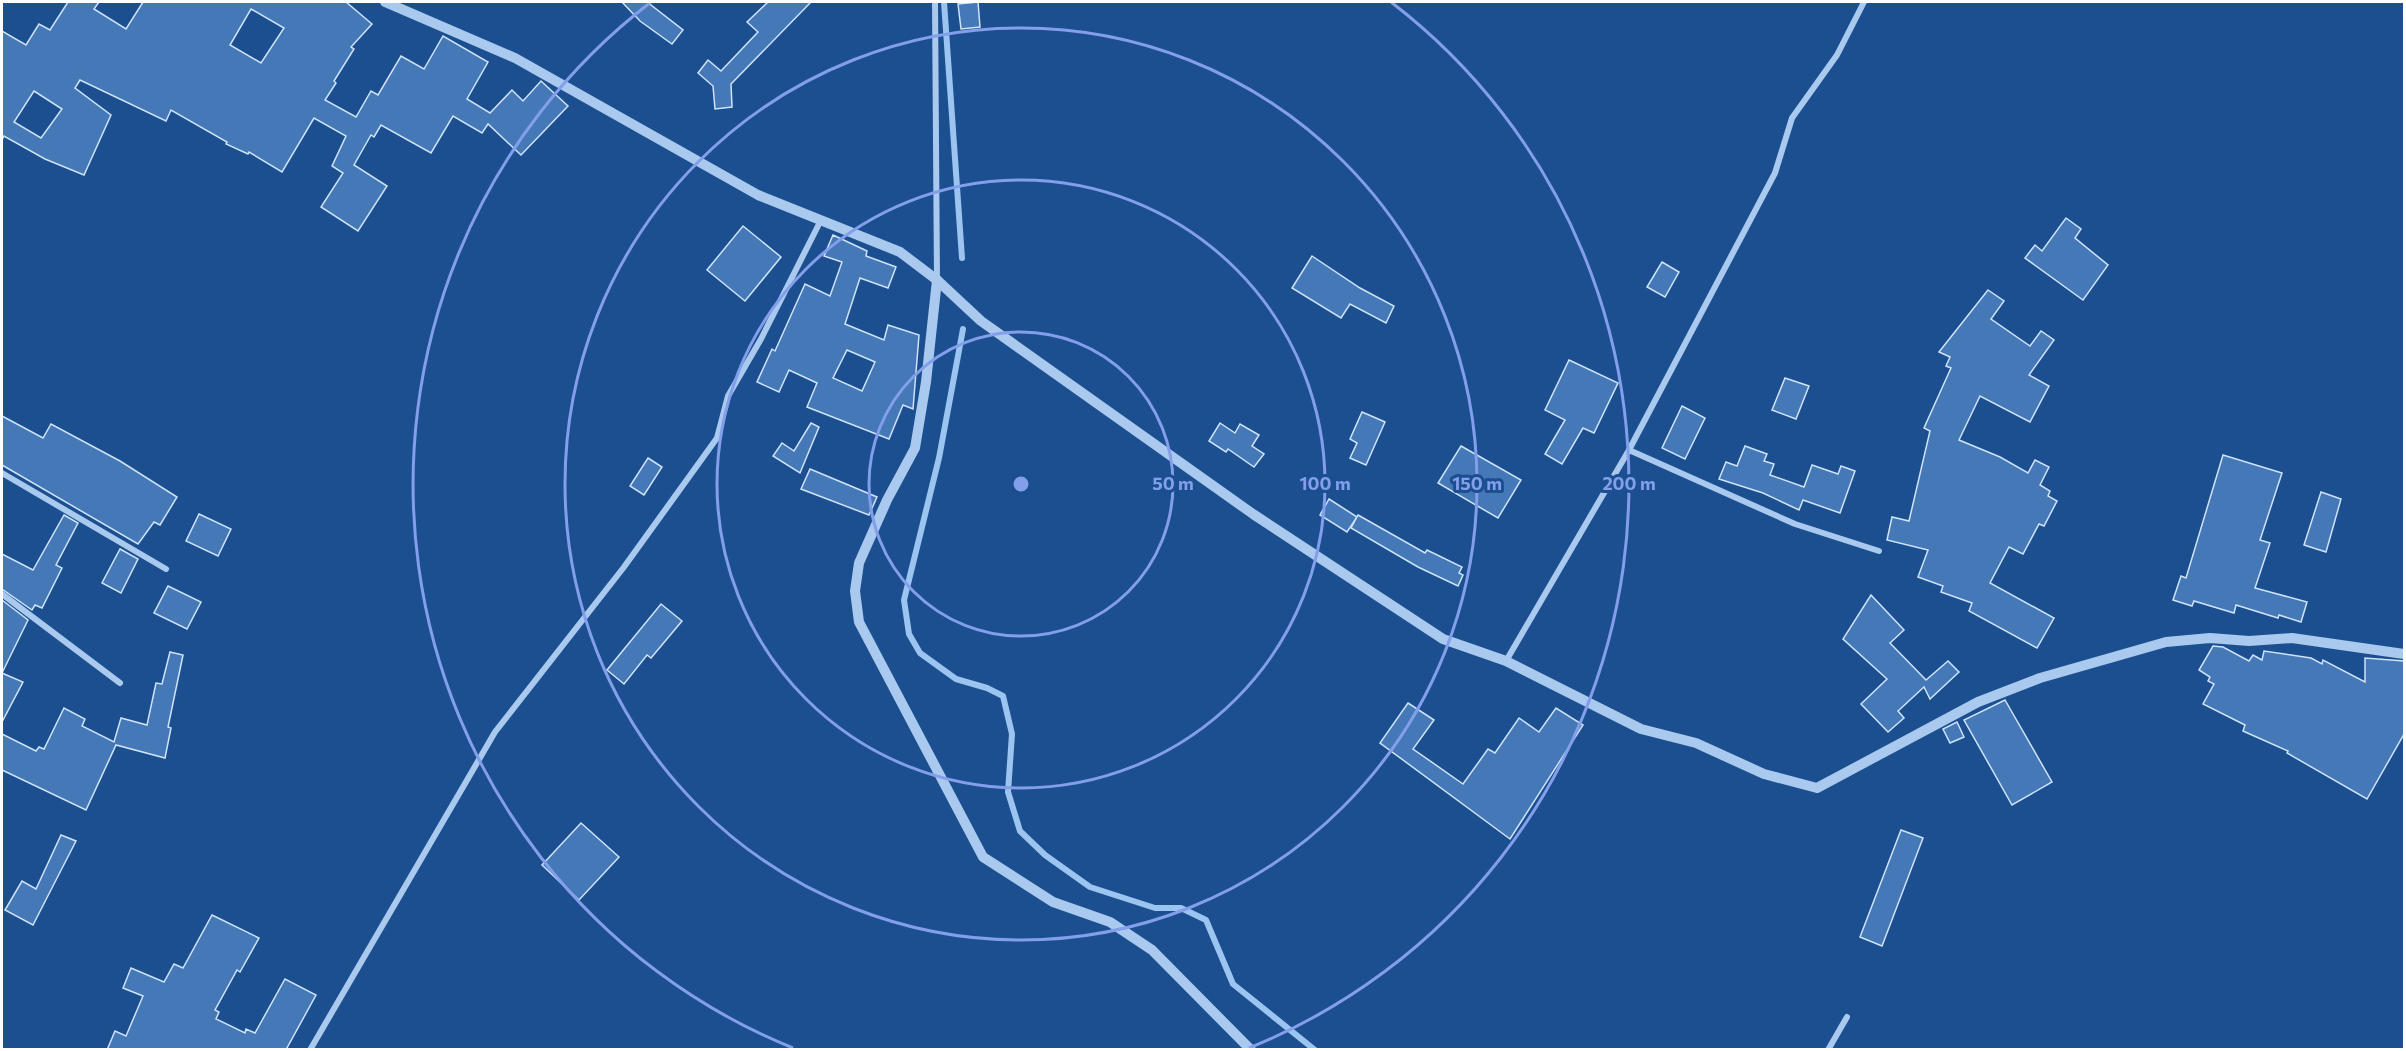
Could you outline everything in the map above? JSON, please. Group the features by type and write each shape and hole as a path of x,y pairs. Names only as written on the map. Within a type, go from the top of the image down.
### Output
{"street":[{"path":"385,2 515,58 758,195 900,252 937,280 981,321 1253,514 1443,639 1506,661 1641,729 1696,743 1764,774 1816,788 1978,702 2040,678 2166,642 2210,638 2249,641 2292,638 2404,654"},
{"path":"935,2 937,280 926,382 915,448 887,500 859,563 855,591 859,622 983,857 1053,902 1110,922 1152,950 1251,1050"},
{"path":"1506,661 1629,450 1775,173 1792,118 1837,55 1864,2"},
{"path":"310,1050 495,732 624,567 717,438 728,396 761,339 821,220"},
{"path":"1629,450 1795,524 1879,551"},
{"path":"2,472 166,569"},
{"path":"2,594 120,683"},
{"path":"1828,1050 1847,1017"}],"building":[{"path":"68,2 99,2 94,9 126,29 143,2 346,2 372,24 351,47 354,49 325,100 356,117 371,91 378,95 401,56 424,69 443,36 488,62 467,99 490,113 512,90 523,101 541,81 568,106 521,155 488,124 482,133 453,116 431,153 381,125 374,137 371,135 354,165 387,186 358,231 321,207 343,173 332,166 346,136 314,118 282,172 249,152 248,154 226,144 227,142 171,110 166,121 80,80 75,88 111,115 84,175 45,159 4,136 2,140 2,31 26,45 39,24 50,30","holes":["251,9 284,28 261,63 230,45","34,91 62,109 41,138 14,122"]},
{"path":"622,2 647,2 683,30 672,44 640,21"},
{"path":"768,2 811,2 731,84 732,107 715,109 713,86 698,73 708,60 721,71 758,32 747,22"},
{"path":"978,2 980,27 961,29 958,4"},
{"path":"2066,218 2081,229 2075,238 2108,265 2083,300 2025,258 2035,245 2042,251"},
{"path":"743,226 781,257 745,301 707,270"},
{"path":"833,235 867,251 866,256 896,267 888,288 860,278 845,324 884,340 888,325 919,335 913,409 903,405 889,439 807,407 817,383 789,370 779,392 757,382 772,349 775,351 805,284 830,296 842,262 824,256","holes":["847,350 875,362 862,391 833,378"]},
{"path":"1312,256 1360,288 1394,306 1386,323 1350,304 1341,318 1292,288"},
{"path":"1662,262 1679,272 1665,297 1647,287"},
{"path":"1988,290 2004,301 1991,319 2030,346 2041,331 2054,340 2029,375 2049,386 2030,422 1980,396 1959,440 2000,457 2028,473 2035,460 2049,467 2040,485 2050,491 2048,496 2057,501 2044,526 2039,524 2023,554 2009,547 1990,583 2054,618 2037,648 1969,611 1972,603 1941,592 1943,586 1918,577 1928,550 1887,540 1892,517 1909,521 1930,431 1924,428 1951,368 1946,366 1950,357 1939,352"},
{"path":"1569,360 1618,383 1594,433 1583,428 1562,464 1545,454 1565,420 1545,410"},
{"path":"1785,378 1809,386 1796,419 1772,410"},
{"path":"1682,406 1705,418 1685,459 1662,448"},
{"path":"1362,412 1385,422 1366,465 1350,458 1357,443 1350,439"},
{"path":"2,416 43,438 51,424 120,461 177,497 160,525 154,522 138,544 2,465"},
{"path":"811,423 819,427 800,473 773,456 782,443 794,451"},
{"path":"1220,423 1235,433 1240,424 1259,435 1252,446 1264,454 1254,467 1228,449 1226,452 1209,441"},
{"path":"1461,446 1521,480 1498,518 1438,483"},
{"path":"1745,446 1767,454 1764,461 1774,464 1770,475 1804,487 1812,465 1838,474 1841,466 1855,471 1840,513 1803,500 1799,510 1763,493 1719,479 1726,462 1737,466"},
{"path":"2223,455 2282,473 2260,540 2270,543 2255,588 2307,602 2301,622 2279,615 2278,618 2236,605 2234,613 2194,601 2192,606 2173,600 2181,576 2186,578"},
{"path":"648,458 662,467 644,495 630,486"},
{"path":"810,469 877,497 869,515 801,489"},
{"path":"2321,492 2341,499 2326,552 2304,545"},
{"path":"1329,499 1357,517 1347,532 1320,515"},
{"path":"199,514 231,529 218,556 186,541"},
{"path":"64,515 78,523 56,565 62,568 42,608 35,605 32,610 2,589 2,554 33,570"},
{"path":"1358,515 1425,553 1427,550 1462,567 1459,573 1463,575 1458,586 1418,567 1351,528"},
{"path":"120,549 138,559 121,593 102,583"},
{"path":"168,586 201,602 187,629 154,613"},
{"path":"1871,595 1904,630 1890,643 1926,680 1948,661 1959,672 1930,699 1924,687 1898,711 1904,718 1888,732 1861,704 1887,679 1843,639"},
{"path":"2,600 28,620 2,673"},
{"path":"661,604 682,621 651,658 647,655 624,684 607,670"},
{"path":"2213,646 2223,647 2249,661 2253,655 2262,660 2264,651 2311,658 2322,664 2323,660 2365,682 2365,658 2404,661 2404,734 2367,799 2287,753 2288,751 2243,731 2245,725 2203,704 2214,684 2208,681 2210,677 2199,670"},
{"path":"170,652 183,655 168,727 171,728 165,758 116,745 86,810 2,770 2,734 36,751 39,747 44,749 64,708 85,719 82,726 114,742 121,718 147,725 156,683 162,684"},
{"path":"2,673 23,682 2,722"},
{"path":"2005,700 2052,782 2012,805 1964,720"},
{"path":"1408,703 1434,720 1413,749 1463,784 1488,749 1495,753 1519,718 1539,732 1556,708 1583,725 1510,839 1380,743"},
{"path":"1957,722 1964,737 1950,743 1943,729"},
{"path":"581,823 619,857 579,900 542,865"},
{"path":"1901,830 1923,838 1882,946 1860,937"},
{"path":"61,835 76,841 33,925 5,910 22,881 36,889"},
{"path":"212,915 259,938 240,972 237,970 215,1010 219,1012 216,1019 245,1033 246,1029 255,1033 285,979 316,995 287,1048 291,1050 107,1050 115,1031 126,1036 143,996 123,988 131,968 164,982 174,964 183,968"}],"waterway":[{"path":"944,2 962,258"},
{"path":"963,329 939,458 904,600 909,634 920,653 956,679 987,688 1003,696 1012,734 1008,792 1020,831 1045,855 1090,887 1155,908 1181,908 1206,920 1233,984 1315,1050"}]}
